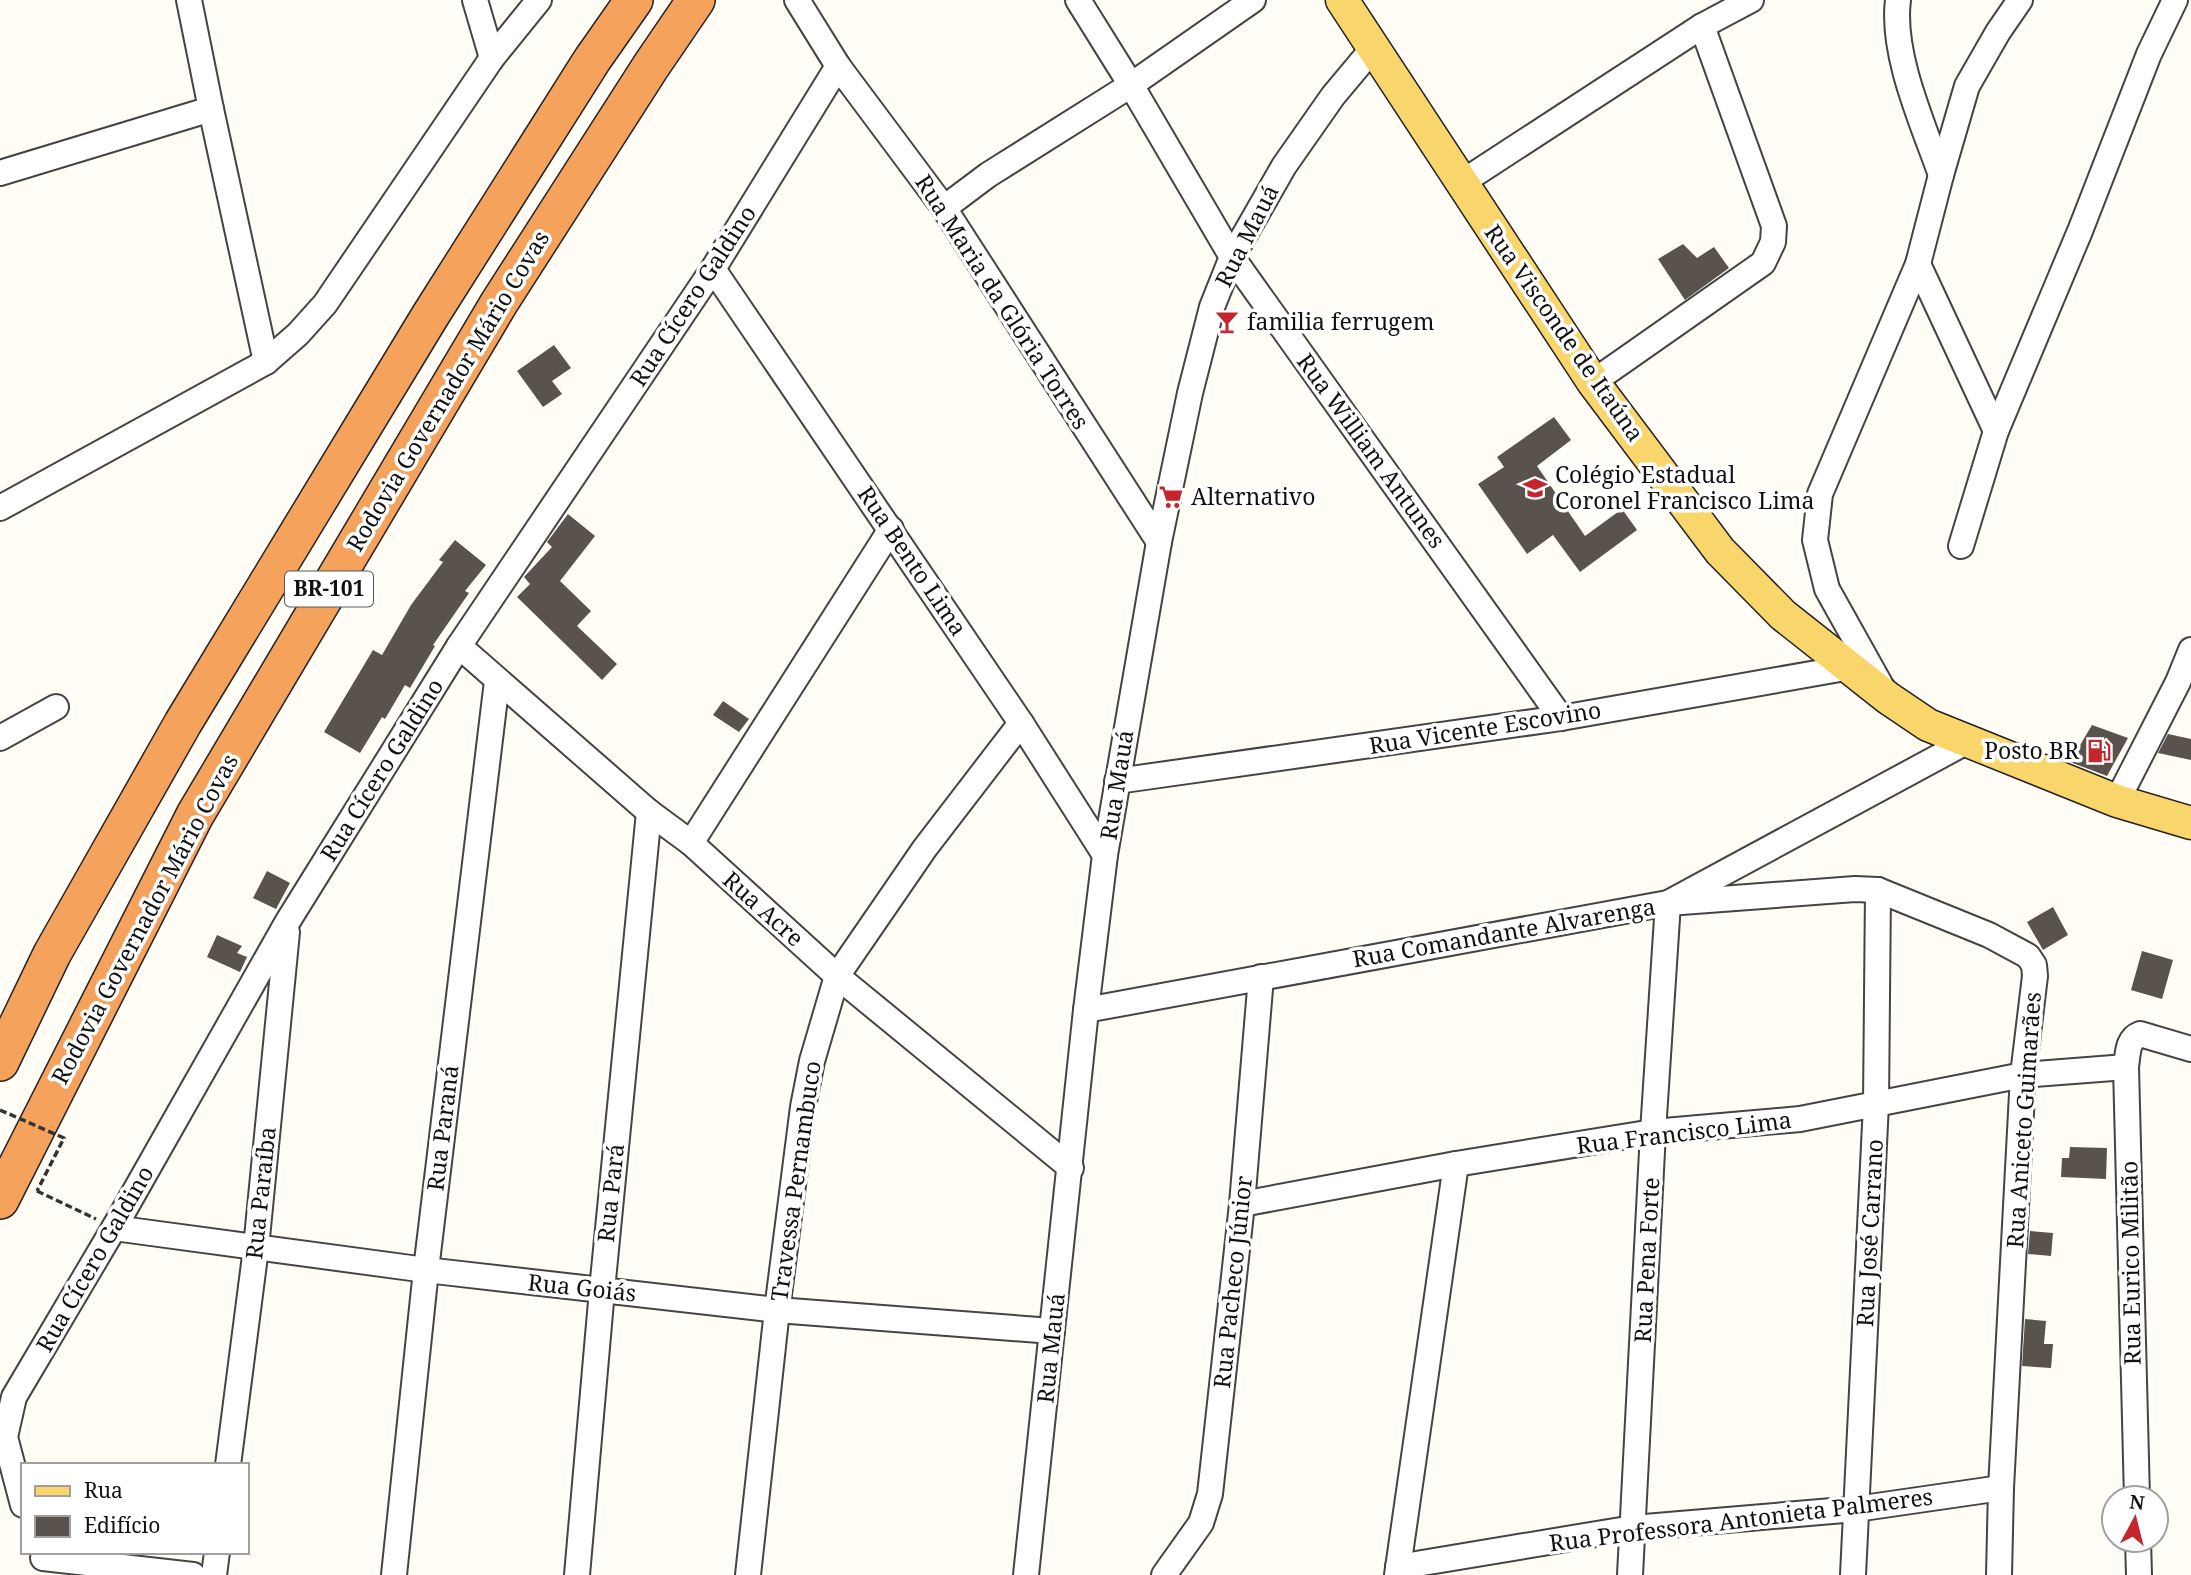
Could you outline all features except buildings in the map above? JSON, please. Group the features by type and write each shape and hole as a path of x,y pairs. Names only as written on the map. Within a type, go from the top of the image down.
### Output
{"highway":[{"name":"BR-101","path":"0,1062 52,954 183,723 429,316 592,60 634,0"},
{"name":"Rodovia Governador Mário Covas","path":"0,1200 195,814 499,303 696,0"}],"main road":[{"name":"Rua Visconde de Itaúna","path":"1342,0 1593,382 1720,551 1783,615 1888,698 1928,725 2117,801 2191,823"}],"street":[{"path":"190,0 266,362"},
{"path":"475,0 492,58"},
{"path":"0,508 266,362 298,334 325,304 492,58 539,0"},
{"name":"Rua Maria da Glória Torres","path":"797,0 838,66 944,208 1159,542"},
{"name":"Rua William Antunes","path":"1077,0 1131,85 1232,257 1562,718"},
{"path":"944,208 988,175 1131,85 1253,0"},
{"path":"1461,183 1702,26 1751,0"},
{"path":"1898,0 1896,11 1904,69 1941,175"},
{"path":"1888,698 1827,589 1815,540 1821,495 1918,264 1967,86 2020,0"},
{"path":"1961,546 1996,431 2080,230 2149,54 2175,0"},
{"path":"1593,382 1763,263 1773,242 1774,226 1702,26"},
{"name":"Rua Mauá","path":"1026,1575 1105,855 1159,542 1190,393 1212,307 1232,257 1284,166 1333,96 1374,47"},
{"name":"Rua Cícero Galdino","path":"21,1497 5,1437 14,1397 114,1228 288,921 458,646 713,269 838,66"},
{"path":"0,173 211,110"},
{"path":"1918,264 1996,431"},
{"name":"Rua Bento Lima","path":"713,269 1021,723 1105,855"},
{"path":"691,843 891,529"},
{"name":"Rua Acre","path":"458,646 649,812 691,843 837,976 1071,1168"},
{"path":"2117,801 2178,682 2191,650"},
{"name":"Rua Vicente Escovino","path":"1117,781 1562,718 1851,667"},
{"name":"Rua Paraná","path":"394,1575 426,1270 497,681"},
{"path":"0,738 55,707"},
{"name":"Travessa Pernambuco","path":"748,1575 777,1310 805,1096 812,1061 837,976 925,848 1021,723"},
{"name":"Rua Comandante Alvarenga","path":"1086,1010 1668,903 1968,741"},
{"name":"Rua Pará","path":"577,1575 649,812"},
{"name":"Rua Aniceto Guimarães","path":"1668,903 1855,889 1878,890 1989,935 2028,956 2034,965 2023,1074 2001,1488 1999,1575"},
{"name":"Rua José Carrano","path":"1853,1575 1876,1104 1878,890"},
{"name":"Rua Pena Forte","path":"1630,1575 1668,903"},
{"name":"Rua Paraíba","path":"228,1463 256,1248 288,921"},
{"name":"Rua Pacheco Júnior","path":"1164,1575 1202,1523 1210,1494 1241,1205 1261,976"},
{"name":"Rua Eurico Militão","path":"2137,1484 2126,1067 2130,1041 2140,1034 2191,1049"},
{"name":"Rua Francisco Lima","path":"1241,1205 1455,1164 1653,1132 1800,1119 2023,1074 2126,1067"},
{"path":"1397,1571 1455,1164"},
{"name":"Rua Goiás","path":"114,1228 426,1270 777,1310 1052,1331"},
{"name":"Rua Professora Antonieta Palmeres","path":"1397,1571 1633,1528 1856,1509 2001,1488"},
{"path":"214,1575 217,1554"},
{"path":"2138,1554 2138,1575"},
{"path":"44,1562 193,1575"}],"path":[{"path":"0,1111 64,1138 37,1191 114,1228"}],"place":[{"name":"familia ferrugem","path":"1227,322"},
{"name":"Colégio Estadual Coronel Francisco Lima","path":"1535,488"},
{"name":"Alternativo","path":"1171,497"},
{"name":"Posto BR","path":"2099,751"}]}
